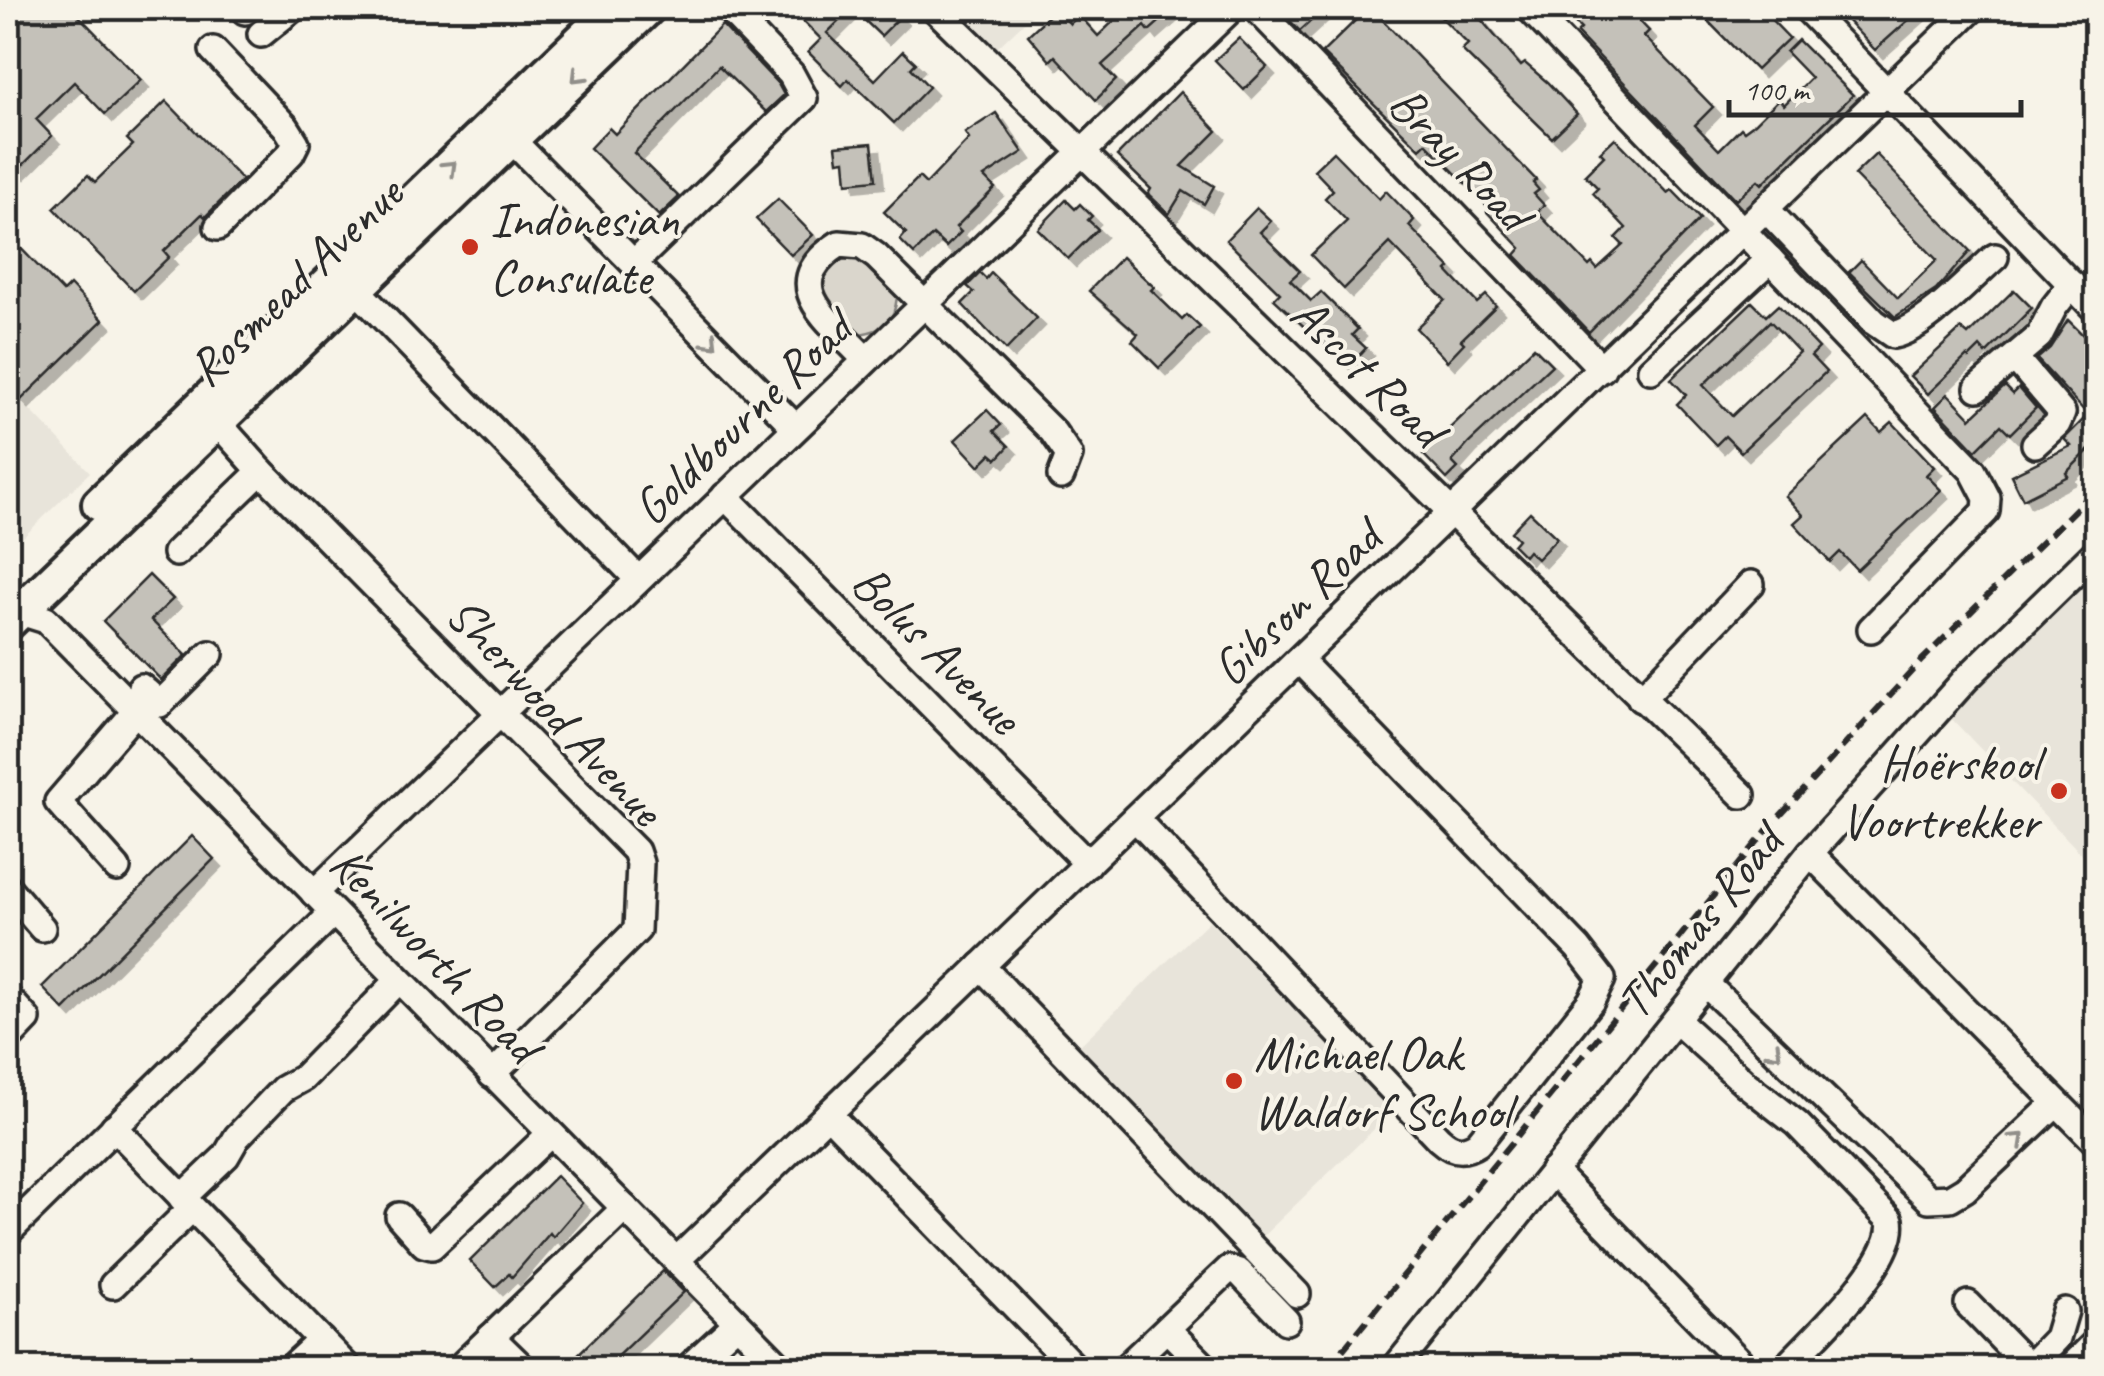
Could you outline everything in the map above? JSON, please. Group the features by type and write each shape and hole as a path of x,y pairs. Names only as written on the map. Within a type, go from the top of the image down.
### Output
{"main road":[{"name":"Rosmead Avenue","path":"504,132 614,8"},
{"name":"Rosmead Avenue","path":"11,608 504,132 648,8"},
{"name":"Rosmead Avenue","path":"11,608 218,423 348,282"}],"street":[{"path":"261,34 294,8"},
{"path":"634,263 804,98 791,74 728,8"},
{"name":"Ascot Road","path":"934,8 1742,796"},
{"name":"Goldbourne Road","path":"314,893 1232,8"},
{"name":"Bray Road","path":"1256,8 1602,368"},
{"path":"1529,8 1972,471 1987,498 1986,511 1871,628"},
{"path":"1806,8 2096,310"},
{"name":"Gibson Road","path":"678,1260 1973,8"},
{"path":"214,50 286,127 296,143 291,153 218,227"},
{"path":"504,132 795,427"},
{"path":"1766,209 1874,322 1893,335 1903,333 1931,312 1995,257"},
{"path":"865,359 808,293 810,274 839,244 862,246 876,256 1066,447 1069,461 1061,476"},
{"path":"1651,370 1770,259"},
{"path":"348,282 638,579"},
{"path":"1978,388 2039,336 2072,284"},
{"path":"2015,358 2062,413 2057,424 2035,444"},
{"name":"Sherwood Avenue","path":"218,423 636,851 640,863 640,922 634,934 492,1074"},
{"path":"176,553 261,471"},
{"name":"Bolus Avenue","path":"725,496 1088,864"},
{"name":"Thomas Road","path":"1395,1368 1810,853 1966,679 2096,552"},
{"path":"1641,699 1752,584"},
{"name":"Kenilworth Road","path":"11,608 46,620 143,703 314,893 782,1368"},
{"path":"118,868 58,802 143,703 162,702 210,654"},
{"path":"1135,818 1449,1148 1469,1149 1478,1143 1591,1001 1602,979 1578,948 1300,660"},
{"path":"1810,853 2096,1142"},
{"path":"8,888 42,928"},
{"path":"8,1232 334,913"},
{"path":"981,966 1296,1294"},
{"path":"113,1284 187,1203 237,1137 283,1089 303,1078 400,980"},
{"path":"1706,984 1929,1199 1950,1198 1965,1189 2056,1103"},
{"path":"8,998 26,1019 8,1040"},
{"path":"1676,1020 1797,1124 1890,1220 1892,1232 1887,1248 1841,1308 1785,1368"},
{"path":"828,1114 1075,1368"},
{"path":"114,1127 348,1368"},
{"path":"398,1216 424,1244 432,1246 550,1134"},
{"path":"1553,1171 1737,1365"},
{"path":"459,1368 625,1208"},
{"path":"1125,1368 1229,1270 1239,1272 1286,1321"},
{"path":"1968,1304 2030,1368 2057,1338 2065,1310"},
{"path":"688,1368 737,1322"},
{"path":"1166,1328 1206,1368"},
{"path":"491,1337 523,1368"},
{"path":"299,1366 320,1340"}],"shaded area":[{"path":"955,8 1039,8 997,48"},
{"path":"858,255 897,297 886,324 860,334 820,293 822,275 842,256"},
{"path":"8,387 90,472 8,552"},
{"name":"Hoërskool Voortrekker","path":"2096,575 2096,869 1947,714"},
{"name":"Michael Oak Waldorf School","path":"1209,921 1393,1111 1259,1240 1075,1050"}],"building":[{"path":"8,8 71,8 141,80 105,114 74,82 36,119 52,136 17,171 8,161 8,27 14,21"},
{"path":"790,8 852,8 827,33 875,80 903,51 916,63 911,68 929,87 894,123 848,79 842,86 808,52 821,39"},
{"path":"852,8 890,8 900,17 881,36"},
{"path":"1112,8 1175,8 1149,31 1145,26 1102,65 1116,80 1096,100 1055,56 1050,61 1028,35 1056,9 1070,24 1079,15 1098,36 1119,16"},
{"path":"1278,8 1325,8 1300,31"},
{"path":"1350,8 1371,8 1536,180 1533,183 1539,190 1534,194 1544,205 1537,212 1589,266 1592,263 1597,269 1623,245 1616,238 1626,228 1593,193 1598,188 1585,175 1615,138 1668,193 1672,190 1700,219 1589,332 1515,255 1521,248 1487,212 1490,209 1426,143 1420,149 1322,53 1359,17"},
{"path":"1432,8 1471,8 1521,66 1525,63 1577,114 1552,138 1462,50 1468,44"},
{"path":"1574,8 1627,8 1649,31 1644,36 1713,107 1695,125 1719,150 1779,99 1784,105 1811,78 1786,52 1798,40 1853,95 1762,184 1758,180 1736,200 1577,33 1581,29 1567,15"},
{"path":"1695,8 1760,8 1789,38 1756,70"},
{"path":"1858,8 1922,8 1875,50 1846,19"},
{"path":"722,25 784,95 766,112 719,66 634,153 679,197 659,216 590,148 609,128 615,134"},
{"path":"1239,38 1267,67 1244,90 1215,60"},
{"path":"1180,92 1217,131 1182,166 1214,186 1204,204 1183,191 1169,214 1148,194 1151,189 1117,156"},
{"path":"166,101 242,180 164,251 169,257 134,291 54,208 88,175 95,182 133,145 127,139"},
{"path":"996,113 1023,152 984,177 995,188 956,227 961,232 946,247 933,235 914,254 900,240 906,233 884,212 919,177 926,184 969,139 965,133"},
{"path":"872,143 876,180 847,183 845,160 838,161 836,146"},
{"path":"1333,152 1379,199 1386,191 1414,220 1409,226 1477,303 1486,295 1496,306 1461,340 1464,343 1447,361 1416,328 1445,300 1390,243 1344,289 1311,255 1347,221 1325,198 1333,190 1314,170"},
{"path":"1876,154 1970,251 1936,290 1895,317 1849,272 1861,260 1898,298 1937,260 1854,175"},
{"path":"778,199 813,235 791,255 756,219"},
{"path":"1066,200 1075,209 1080,204 1098,229 1068,259 1038,229"},
{"path":"1257,208 1271,221 1260,232 1300,271 1290,280 1311,301 1321,292 1358,329 1352,335 1366,348 1348,367 1274,299 1280,293 1226,240"},
{"path":"8,235 63,292 70,285 103,320 21,400 8,386"},
{"path":"1122,257 1182,320 1187,315 1200,327 1159,368 1132,341 1138,334 1089,291"},
{"path":"980,273 986,279 991,273 1037,318 1006,350 962,304 974,292 967,286"},
{"path":"2014,290 2032,308 1986,354 1980,347 1928,394 1910,376 1961,329 1968,335"},
{"path":"1752,302 1766,316 1778,305 1819,348 1811,356 1826,372 1741,452 1725,436 1716,445 1677,404 1686,395 1671,379","holes":["1770,321 1799,352 1732,416 1703,385"]},
{"path":"2068,320 2088,340 2096,332 2096,443 2066,473 2068,476 2023,499 2011,475 2071,446 2064,439 2088,415 2037,359 2050,348"},
{"path":"1534,347 1552,365 1469,443 1452,462 1458,468 1447,479 1423,454"},
{"path":"2005,386 2013,394 2019,388 2036,408 2010,434 2001,425 1976,450 1935,407 1948,394 1971,418"},
{"path":"987,410 1001,425 994,431 1009,446 997,459 991,454 979,466 955,440"},
{"path":"1868,418 1881,432 1892,422 1934,467 1926,475 1941,490 1857,570 1840,552 1830,562 1794,523 1803,515 1785,496"},
{"path":"1530,512 1557,538 1537,559 1528,551 1524,556 1513,545 1518,539 1511,532"},
{"path":"149,575 173,599 151,620 186,655 161,680 103,621"},
{"path":"192,836 214,859 64,1010 42,987"},
{"path":"556,1176 582,1203 512,1277 509,1274 495,1287 470,1261"},
{"path":"663,1271 684,1292 605,1368 564,1368"}],"railway":[{"path":"1328,1368 1767,830 1922,660 2096,489"}],"place":[{"name":"Indonesian Consulate","path":"470,247"},
{"name":"Hoërskool Voortrekker","path":"2059,791"},
{"name":"Michael Oak Waldorf School","path":"1234,1081"}]}
